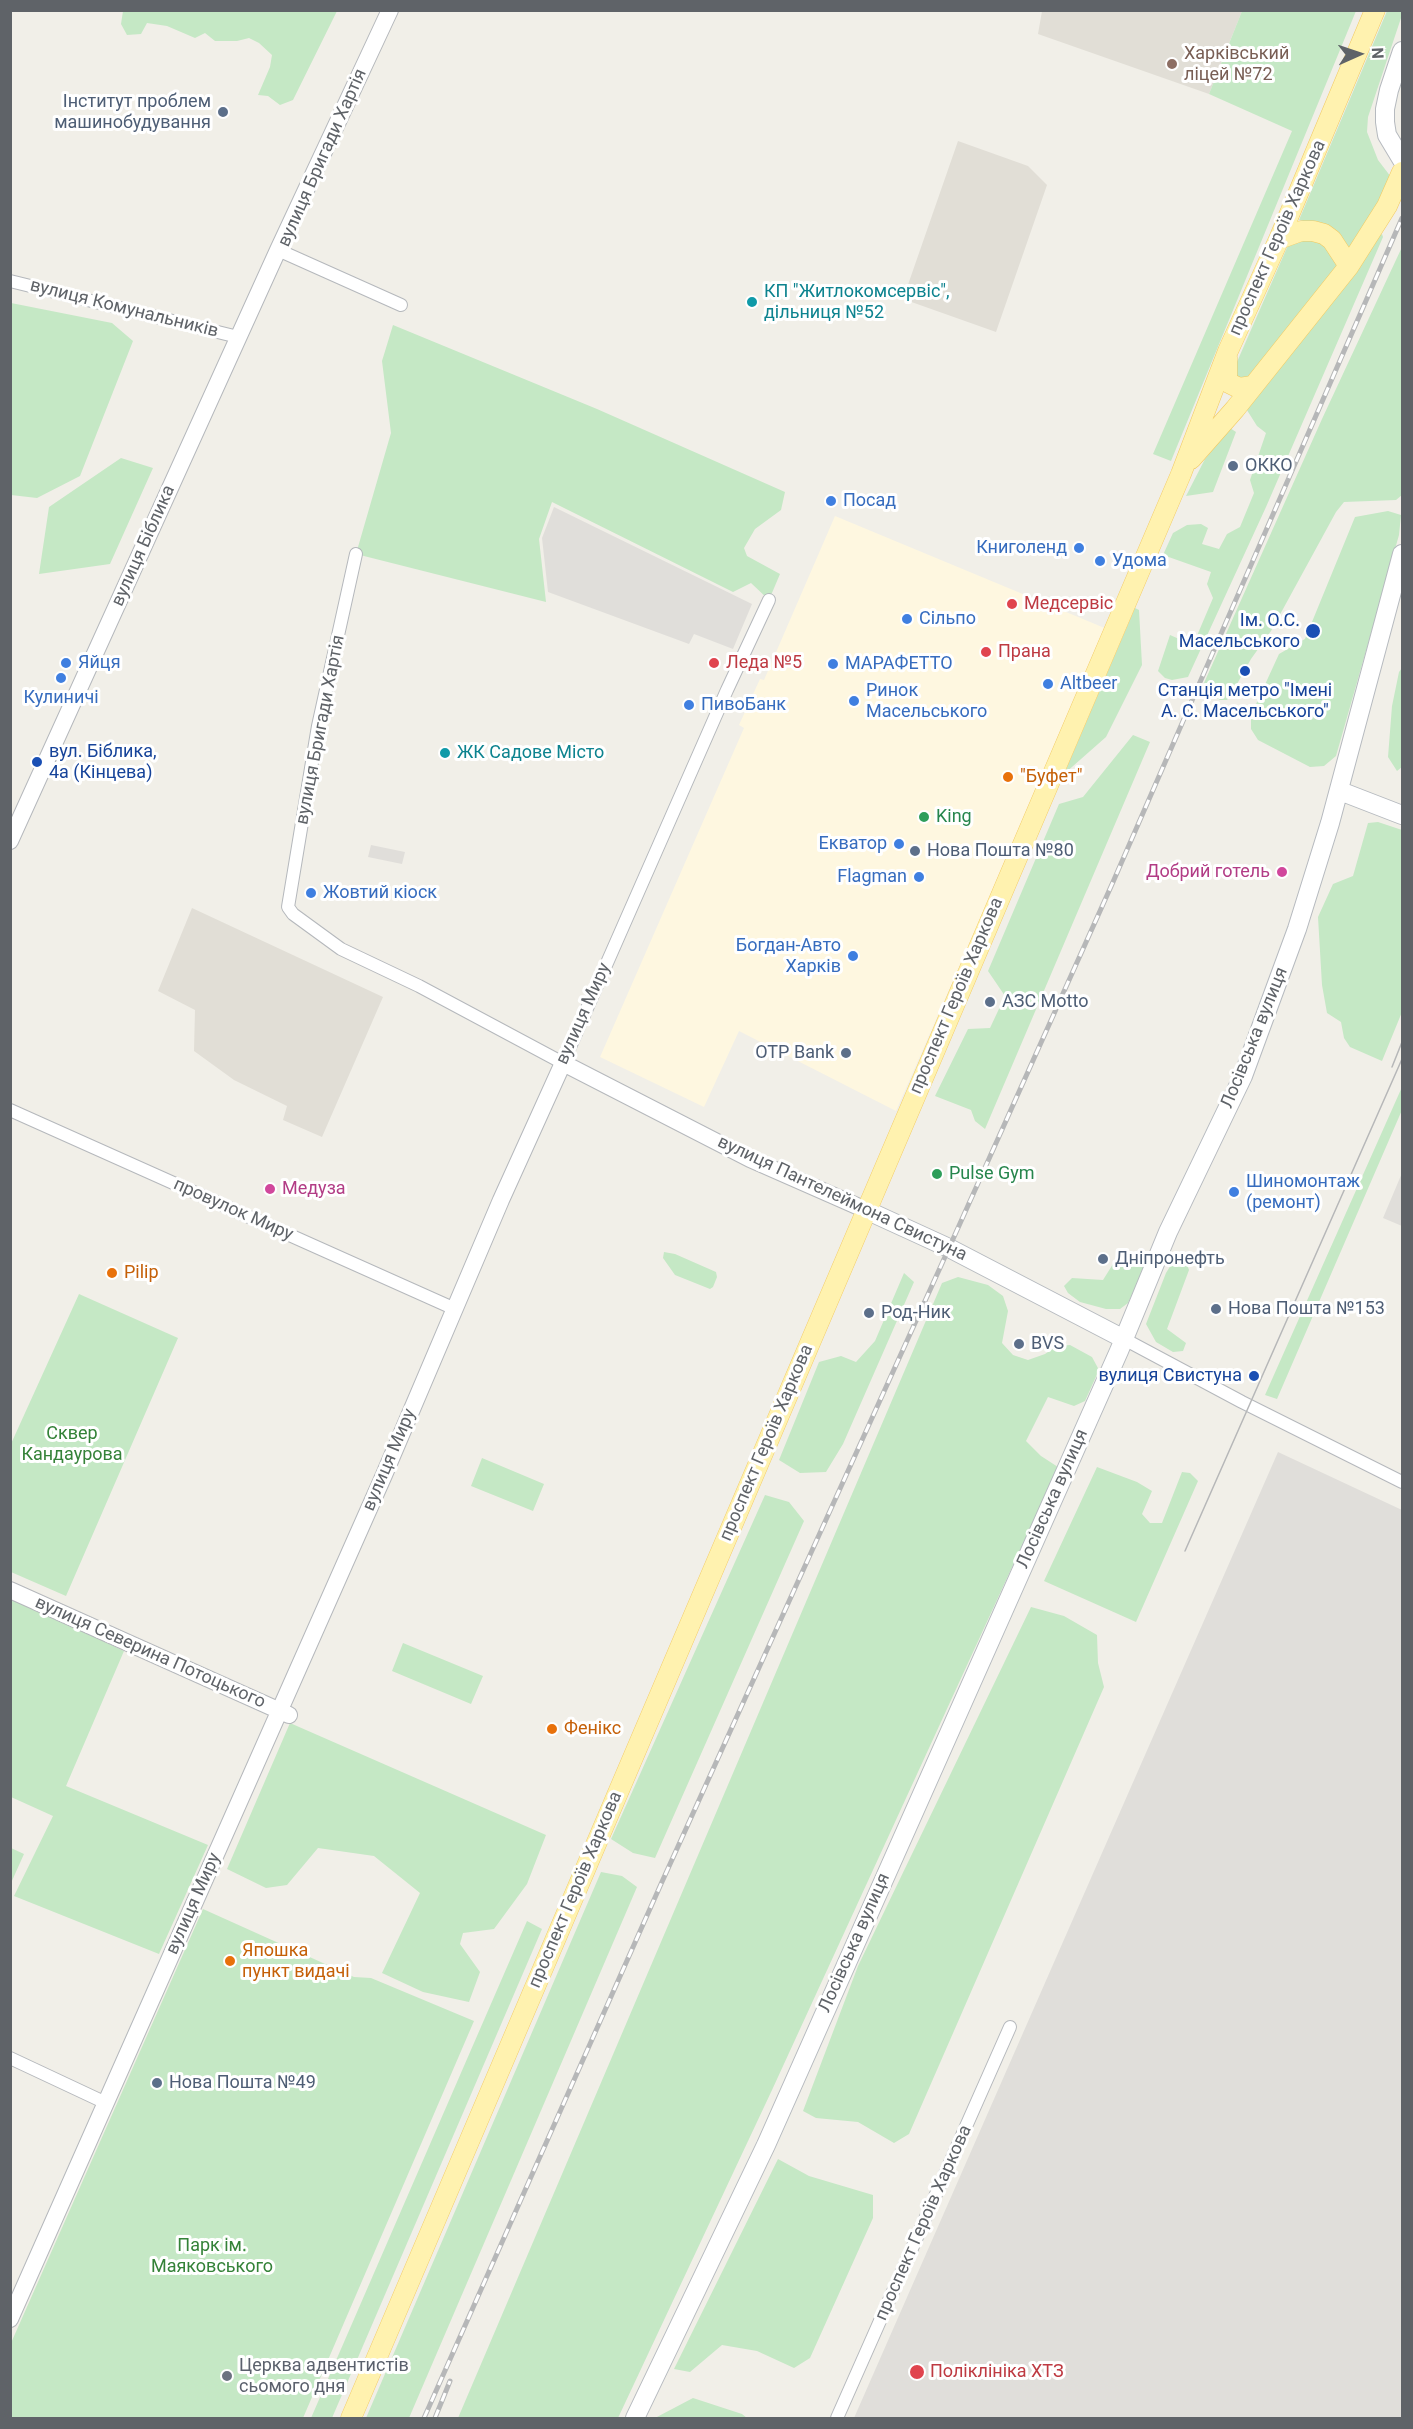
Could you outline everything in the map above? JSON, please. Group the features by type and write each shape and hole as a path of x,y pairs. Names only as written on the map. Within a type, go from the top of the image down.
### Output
{"main road":[{"name":"проспект Героїв Харкова","path":"351,2418 1184,467 1228,351 1279,239 1375,10"},
{"path":"1402,51 1385,108 1387,135 1402,160"},
{"name":"проспект Героїв Харкова","path":"1184,467 1253,386 1349,266 1387,206 1402,172"},
{"path":"1279,239 1301,231 1324,234 1332,240 1349,266"},
{"path":"1228,351 1227,378 1229,383 1239,388 1253,386"},
{"name":"Лосівська вулиця","path":"635,2418 766,2145 1124,1339 1168,1232 1244,1076 1297,929 1340,791 1402,554"},
{"path":"1340,791 1402,815"},
{"name":"вулиця Пантелеймона Свистуна","path":"866,1210 950,1248 1124,1339"}],"street":[{"name":"вулиця Бригади Хартія","path":"390,10 278,250 400,305"},
{"name":"вулиця Біблика","path":"10,841 278,250"},
{"name":"вулиця Комунальників","path":"10,281 238,337"},
{"name":"вулиця Бригади Хартія","path":"288,907 318,726 356,554"},
{"name":"вулиця Миру","path":"10,2319 284,1713 506,1189 769,600"},
{"name":"вулиця Пантелеймона Свистуна","path":"288,907 293,914 341,949 419,986 750,1159 866,1210"},
{"name":"провулок Миру","path":"10,1110 455,1309"},
{"name":"вулиця Пантелеймона Свистуна","path":"1124,1339 1242,1402 1402,1482"},
{"name":"вулиця Северина Потоцького","path":"10,1590 284,1713"},
{"name":"проспект Героїв Харкова","path":"837,2418 1010,2027"},
{"path":"10,2058 106,2103"}],"shaded area":[{"name":"Харківський ліцей №72","path":"1042,11 1242,11 1209,94 1038,34"},
{"path":"958,141 1028,166 1047,185 996,332 903,299"},
{"path":"554,507 752,604 733,649 694,634 689,644 548,592 542,538"},
{"path":"835,516 1107,629 896,1111 739,1031 704,1107 600,1057 744,728 739,725 760,679 764,680"},
{"path":"371,845 405,852 402,864 368,857"},
{"path":"192,908 383,997 322,1137 283,1120 287,1106 234,1080 194,1051 195,1010 158,991"},
{"path":"1402,1173 1402,1226 1383,1218"},
{"path":"1278,1452 1402,1510 1402,2418 854,2418"}],"green space":[{"path":"123,10 337,11 293,100 280,105 268,96 258,95 270,67 272,55 259,43 249,38 237,41 215,41 205,33 195,38 167,26 147,23 141,34 127,35 121,24"},
{"path":"1242,11 1356,11 1171,461 1153,454 1292,131 1209,94"},
{"path":"1387,11 1402,11 1402,15 1368,117 1367,132 1378,160 1391,177 1381,202 1351,251 1343,240 1316,224 1299,220"},
{"path":"1382,234 1383,237 1266,507 1188,677 1172,680 1165,678 1158,671 1170,635 1193,645 1213,598 1207,584 1211,572 1163,555 1173,533 1187,525 1201,524 1208,528 1202,544 1219,549 1227,534 1240,527 1254,493 1250,480 1266,433 1257,426 1245,407 1378,236"},
{"path":"1308,238 1323,244 1335,260 1338,269 1249,382 1240,384 1233,371 1289,243"},
{"path":"1402,247 1402,495 1396,500 1344,502 1336,512 1271,631 1251,659 1227,700 1220,700 1208,692 1204,683"},
{"path":"11,303 112,323 133,341 80,476 37,498 11,495"},
{"path":"393,325 597,409 785,492 781,510 755,529 744,548 747,556 780,574 769,600 751,583 733,592 552,502 539,539 546,602 356,554 391,433 382,361"},
{"path":"1230,428 1236,432 1213,492 1186,496 1205,459"},
{"path":"121,458 153,468 110,564 39,574 49,507"},
{"path":"1388,511 1401,515 1399,535 1336,756 1324,766 1310,767 1258,740 1251,729 1251,715 1279,654 1305,639 1355,517"},
{"path":"1135,608 1139,610 1142,665 1106,737 1064,774"},
{"path":"1402,668 1402,767 1397,771 1388,757 1392,706 1399,672"},
{"path":"1133,735 1150,742 985,1129 975,1121 971,1110 935,1096 968,1029 990,1028 1005,996 988,971 1059,804 1083,797"},
{"path":"1378,822 1402,830 1402,1012 1382,1061 1350,1047 1344,1038 1341,1022 1327,1013 1322,985 1318,917 1333,884 1353,876 1368,823"},
{"path":"1402,1087 1402,1110 1277,1399 1265,1395"},
{"path":"664,1252 675,1254 716,1272 717,1277 713,1287 710,1289 675,1275 663,1258"},
{"path":"1151,1253 1128,1303 1120,1309 1106,1309 1080,1302 1068,1293 1064,1286 1072,1278 1103,1280 1113,1264 1116,1265 1123,1256"},
{"path":"1174,1260 1186,1262 1189,1270 1167,1329 1186,1343 1183,1351 1173,1352 1156,1342 1146,1324 1166,1273"},
{"path":"904,1273 914,1282 843,1444 826,1472 800,1473 779,1460 819,1362 841,1356 856,1362 875,1341"},
{"path":"958,1277 988,1285 1003,1296 1008,1311 1002,1343 1013,1355 1028,1360 1045,1354 1057,1346 1070,1345 1092,1357 1099,1370 1085,1401 1074,1406 1048,1397 1026,1441 1041,1456 1058,1467 772,2090 618,2418 458,2418 942,1283"},
{"name":"Сквер Кандаурова","path":"79,1294 178,1338 66,1596 11,1572 10,1446"},
{"path":"482,1458 544,1484 533,1511 471,1486"},
{"path":"1097,1467 1137,1482 1152,1491 1142,1514 1150,1523 1162,1523 1182,1472 1190,1473 1198,1481 1136,1622 1044,1581"},
{"path":"765,1495 789,1502 804,1521 655,1858 633,1853 611,1839"},
{"path":"11,1597 124,1651 66,1786 208,1845 159,1954 14,1896 53,1816 11,1797"},
{"path":"1031,1607 1064,1616 1097,1635 1098,1663 1104,1687 909,2134 894,2143 858,2122 816,2118 803,2111 858,1966"},
{"path":"403,1643 483,1676 471,1704 392,1671"},
{"path":"290,1723 546,1835 527,1884 494,1929 463,1933 460,1944 480,1972 469,2002 423,1992 382,1973 420,1893 374,1856 318,1848 287,1885 266,1888 227,1869"},
{"path":"11,1848 24,1854 11,1883"},
{"path":"601,1872 622,1876 637,1887 409,2418 366,2418"},
{"name":"Парк ім. Маяковського","path":"203,1909 354,1977 371,1978 474,2021 303,2418 11,2418 11,2343"},
{"path":"527,1921 542,1929 332,2418 311,2418"},
{"path":"778,2159 809,2176 873,2195 873,2218 810,2358 794,2368 757,2351 722,2345 690,2372 674,2369"},
{"path":"693,2398 742,2414 747,2418 655,2418"}],"tram line":[{"path":"1392,1067 1402,1042"},
{"path":"1185,1551 1402,1059"}],"railway":[{"path":"424,2418 661,1884 1113,882 1402,218"},
{"path":"435,2418 450,2381"}],"place":[{"name":"Харківський ліцей №72","path":"1172,64"},
{"name":"Інститут проблем машинобудування","path":"223,112"},
{"name":"КП \"Житлокомсервіс\", дільниця №52","path":"752,302"},
{"name":"ОККО","path":"1233,466"},
{"name":"Посад","path":"831,501"},
{"name":"Книголенд","path":"1079,548"},
{"name":"Удома","path":"1100,561"},
{"name":"Медсервіс","path":"1012,604"},
{"name":"Сільпо","path":"907,619"},
{"name":"Ім. О.С. Масельського","path":"1313,631"},
{"name":"Прана","path":"986,652"},
{"name":"Яйця","path":"66,663"},
{"name":"Леда №5","path":"714,663"},
{"name":"МАРАФЕТТО","path":"833,664"},
{"name":"Станція метро \"Імені А. С. Масельського\"","path":"1245,671"},
{"name":"Кулиничі","path":"61,678"},
{"name":"Altbeer","path":"1048,684"},
{"name":"Ринок Масельського","path":"854,701"},
{"name":"ПивоБанк","path":"689,705"},
{"name":"ЖК Садове Місто","path":"445,753"},
{"name":"вул. Біблика, 4а (Кінцева)","path":"37,762"},
{"name":"\"Буфет\"","path":"1008,777"},
{"name":"King","path":"924,817"},
{"name":"Екватор","path":"899,844"},
{"name":"Нова Пошта №80","path":"915,851"},
{"name":"Добрий готель","path":"1282,872"},
{"name":"Flagman","path":"919,877"},
{"name":"Жовтий кіоск","path":"311,893"},
{"name":"Богдан-Авто Харків","path":"853,956"},
{"name":"АЗС Motto","path":"990,1002"},
{"name":"OTP Bank","path":"846,1053"},
{"name":"Pulse Gym","path":"937,1174"},
{"name":"Медуза","path":"270,1189"},
{"name":"Шиномонтаж (ремонт)","path":"1234,1192"},
{"name":"Дніпронефть","path":"1103,1259"},
{"name":"Pilip","path":"112,1273"},
{"name":"Нова Пошта №153","path":"1216,1309"},
{"name":"Род-Ник","path":"869,1313"},
{"name":"BVS","path":"1019,1344"},
{"name":"вулиця Свистуна","path":"1254,1376"},
{"name":"Фенікс","path":"552,1729"},
{"name":"Япошка пункт видачі","path":"230,1961"},
{"name":"Нова Пошта №49","path":"157,2083"},
{"name":"Поліклініка ХТЗ","path":"917,2372"},
{"name":"Церква адвентистів сьомого дня","path":"227,2376"}]}
